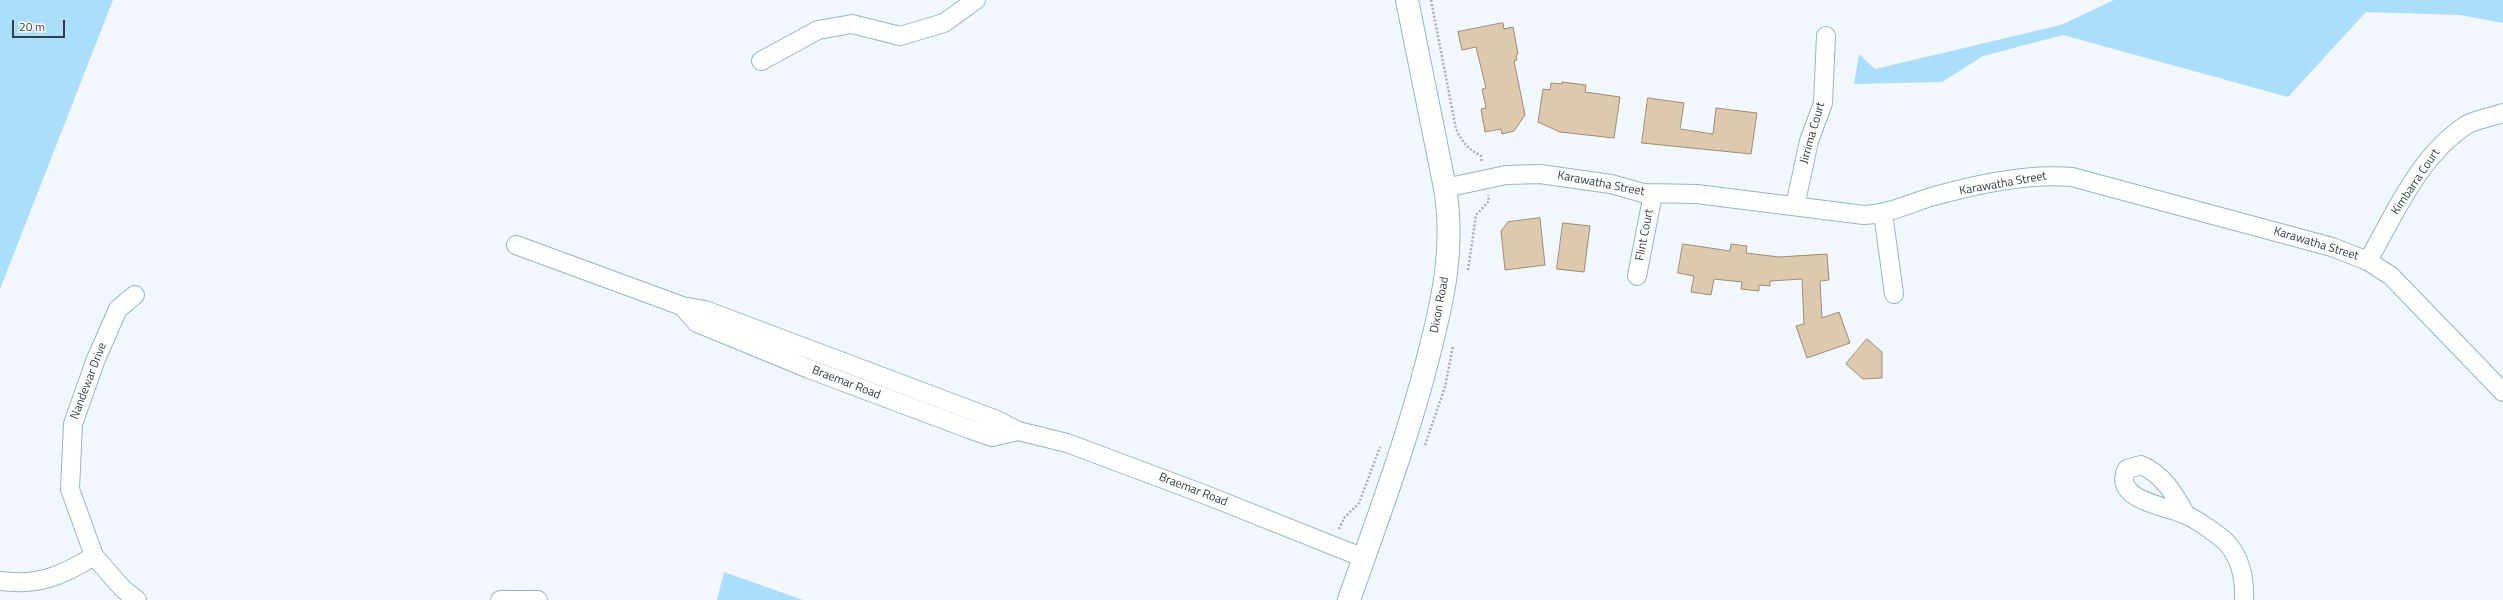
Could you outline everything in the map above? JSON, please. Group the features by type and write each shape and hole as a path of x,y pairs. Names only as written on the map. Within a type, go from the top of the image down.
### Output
{"main road":[{"name":"Dixon Road","path":"1349,600 1419,396 1441,307 1450,248 1449,211 1407,0"}],"street":[{"path":"761,61 818,30 852,24 900,36 944,23 976,0"},
{"name":"Jirrima Court","path":"1795,206 1809,141 1823,103 1826,36"},
{"name":"Kimbarra Court","path":"2368,261 2409,188 2442,143 2470,124 2503,113"},
{"name":"Karawatha Street","path":"1445,188 1506,175 1540,174 1606,183 1653,194 1690,193 1851,214 1883,213 1932,197 2018,179 2047,175 2072,177 2332,247 2368,261 2391,276 2503,392"},
{"name":"Flint Court","path":"1637,276 1653,194"},
{"path":"1883,213 1894,294"},
{"name":"Braemar Road","path":"516,246 682,306 712,313 997,420 1018,432 1075,446 1206,495 1364,558"},
{"name":"Nandewar Drive","path":"135,295 118,309 96,359 73,424 70,489 94,556 123,589 137,600"},
{"path":"2186,515 2226,543 2242,567 2244,600"},
{"path":"0,581 20,584 43,580 69,571 94,556"},
{"path":"502,600 538,600"}],"path":[{"path":"1431,0 1456,129 1461,141 1470,150 1481,156 1482,163"},
{"path":"1339,529 1344,518 1359,503 1382,440"}],"shaded area":[{"path":"0,0 113,0 0,289"},
{"path":"2114,0 2503,0 2503,23 2460,15 2366,12 2288,97 2063,35 1983,56 1942,82 1854,84 1859,54 1875,69 2061,25"},
{"path":"724,572 803,600 717,600"}],"building":[{"path":"1503,23 1504,29 1513,27 1518,54 1516,55 1517,60 1514,61 1525,115 1514,131 1502,134 1501,129 1485,132 1481,109 1486,108 1482,89 1486,88 1476,47 1462,50 1458,32"},
{"path":"1562,82 1586,85 1585,92 1620,97 1614,138 1560,132 1538,122 1543,89 1550,90 1551,83 1562,84"},
{"path":"1648,98 1684,103 1680,129 1713,134 1716,108 1757,113 1751,154 1642,143"},
{"path":"1540,218 1545,265 1505,270 1501,231 1508,222"},
{"path":"1563,223 1590,226 1584,272 1557,269"},
{"path":"1683,244 1730,251 1731,244 1747,246 1746,253 1779,257 1827,254 1829,280 1820,281 1822,318 1839,312 1850,343 1807,358 1796,326 1804,324 1802,279 1770,281 1770,286 1759,285 1759,291 1741,289 1742,282 1714,279 1711,295 1691,292 1694,276 1678,273"},
{"path":"1867,339 1882,352 1882,378 1863,379 1846,364"}]}
